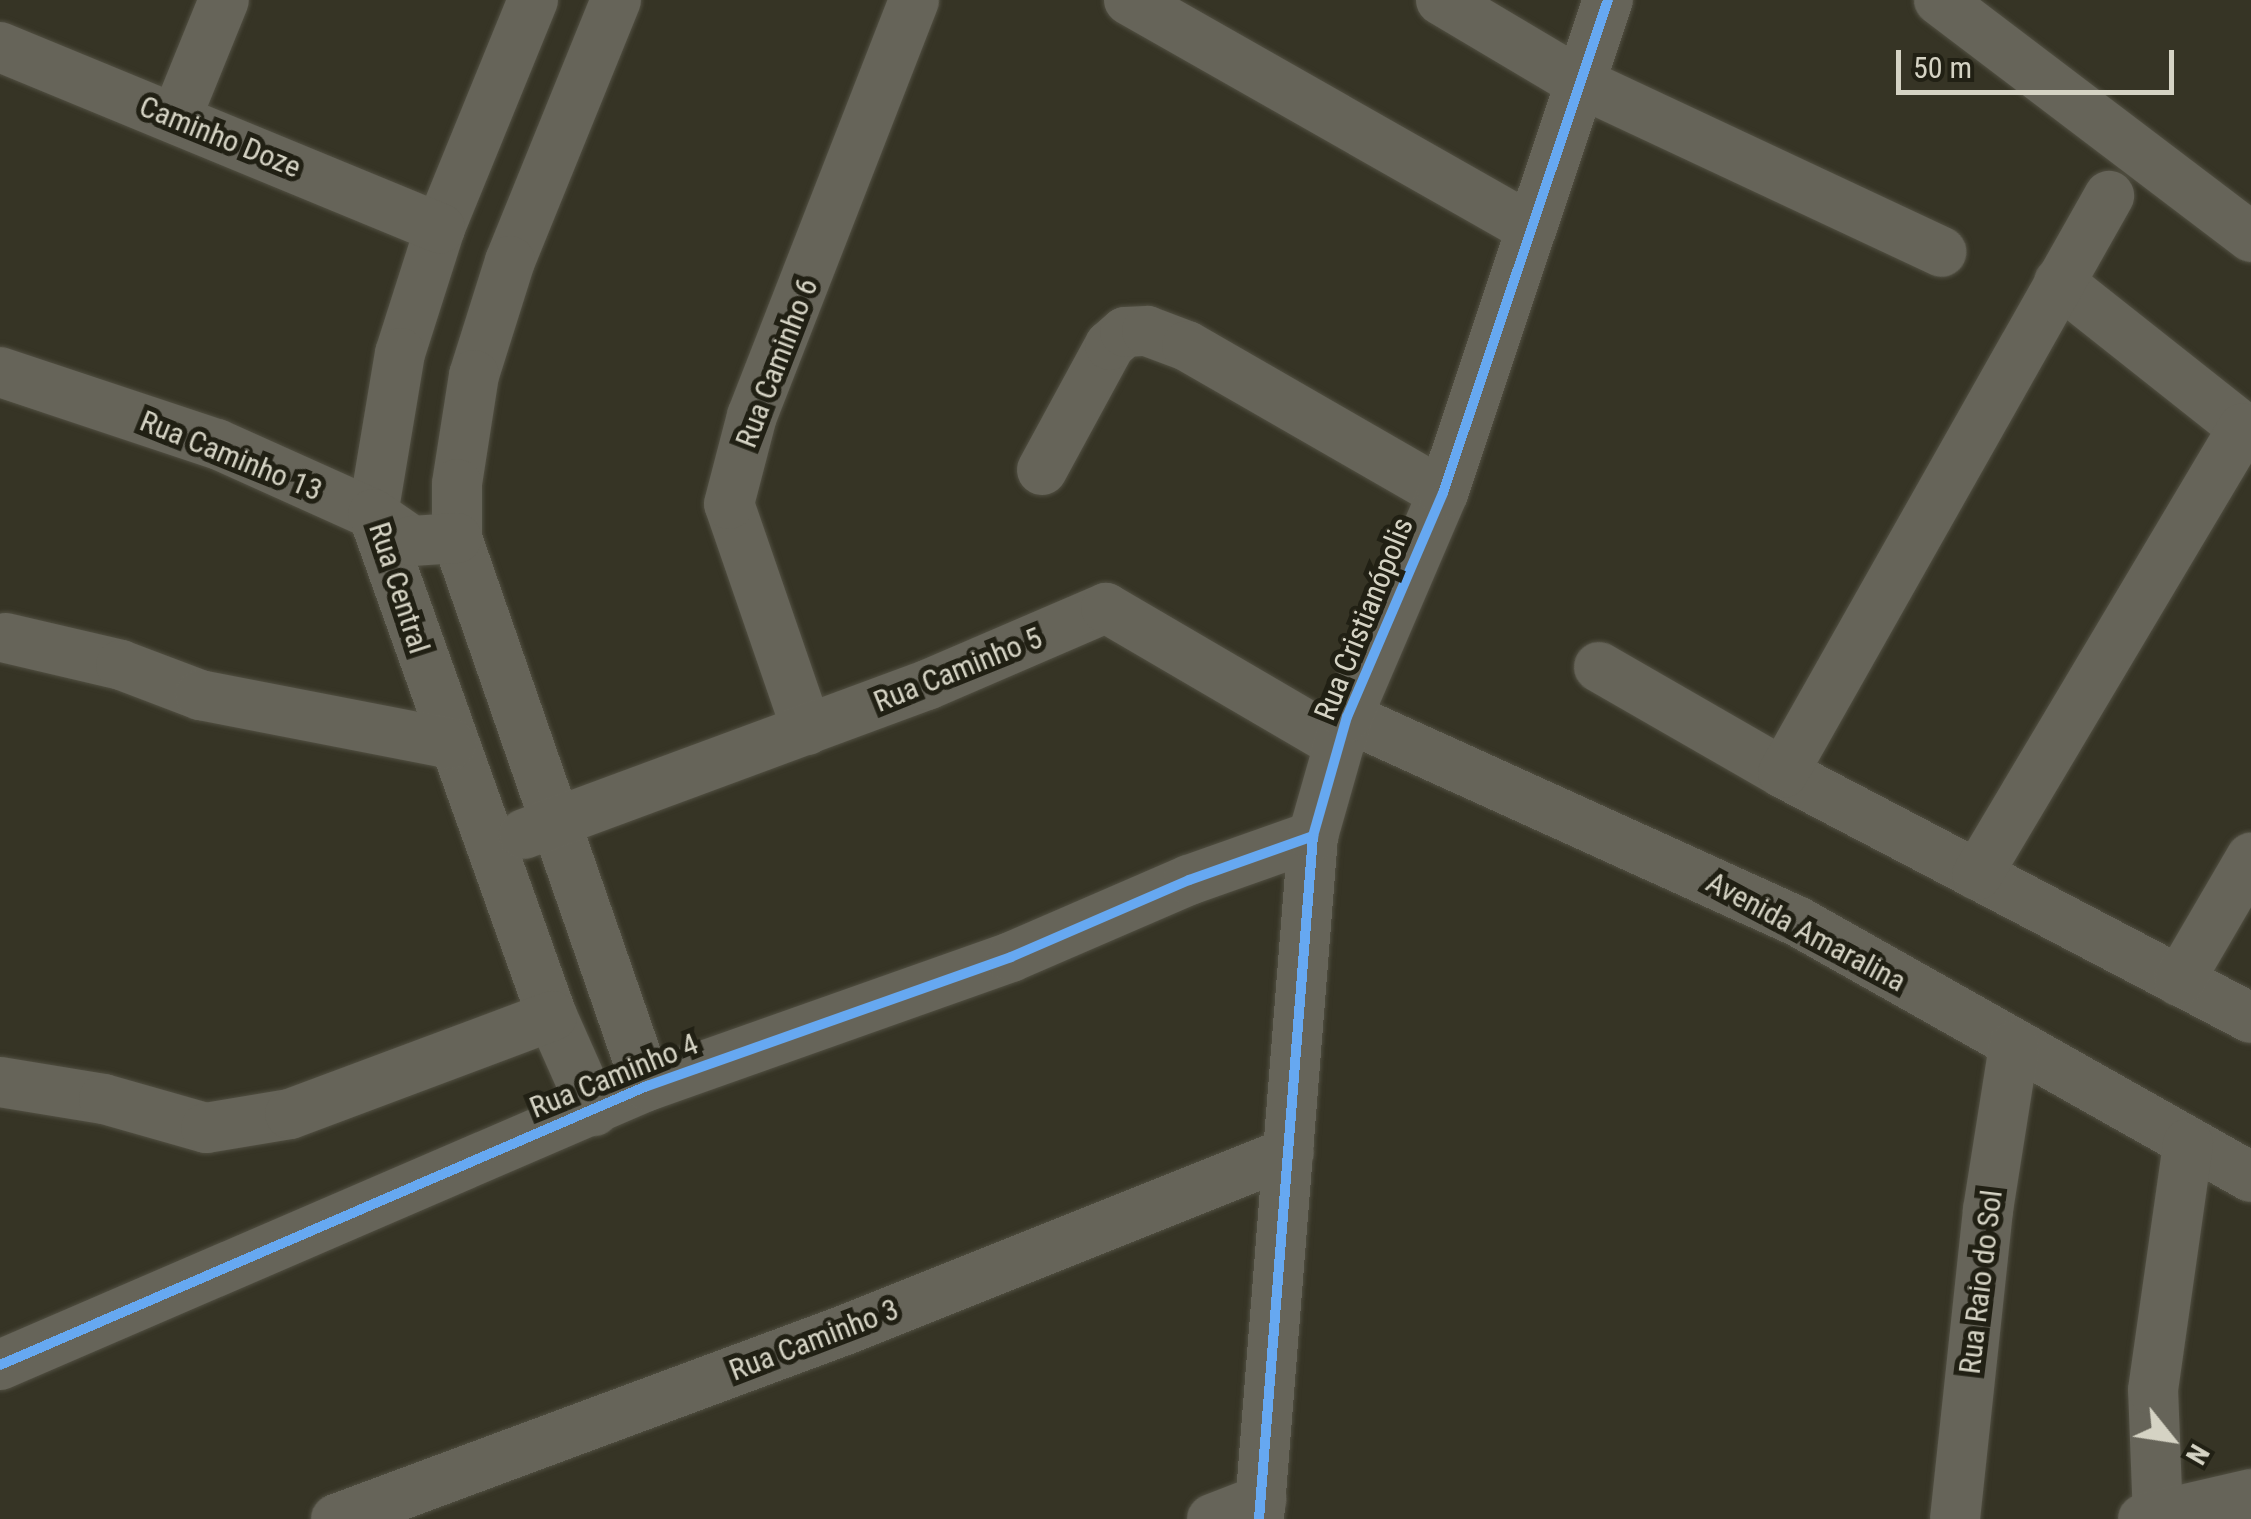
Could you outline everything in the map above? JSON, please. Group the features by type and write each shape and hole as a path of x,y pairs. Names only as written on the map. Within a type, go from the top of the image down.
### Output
{"street":[{"path":"176,118 224,0"},
{"name":"Rua Central","path":"532,0 440,228 400,353 373,514 452,744 495,845 552,1016 594,1110"},
{"path":"616,0 510,261 474,375 456,484 457,538 647,1086"},
{"name":"Rua Caminho 6","path":"806,730 728,504 752,416 914,0"},
{"path":"1128,0 1530,228"},
{"path":"1442,0 1581,83 1941,252"},
{"name":"Rua Cristianópolis","path":"1260,1510 1313,836 1343,730 1443,493 1608,0"},
{"path":"1939,0 2251,237"},
{"name":"Caminho Doze","path":"0,47 440,228"},
{"path":"1782,773 2109,196"},
{"path":"1976,875 2247,431 2059,282"},
{"path":"1042,470 1110,345 1125,332 1148,331 1187,346 1443,493"},
{"name":"Rua Caminho 13","path":"0,372 217,444 373,514 412,541 457,538"},
{"name":"Rua Caminho 5","path":"495,845 806,730 1106,608 1343,730"},
{"path":"6,638 121,665 200,695 452,744"},
{"path":"1599,667 1782,773 2251,1018"},
{"name":"Avenida Amaralina","path":"1343,730 1796,920 2251,1178"},
{"name":"Rua Caminho 4","path":"0,1365 647,1086 1011,957 1189,880 1313,836"},
{"path":"2180,981 2251,858"},
{"path":"0,1082 104,1099 206,1128 290,1114 552,1016"},
{"name":"Rua Raio do Sol","path":"1955,1519 1988,1210 2014,1046"},
{"path":"2188,1143 2153,1390 2150,1518 2251,1494"},
{"name":"Rua Caminho 3","path":"336,1519 844,1330 1289,1152"},
{"path":"1212,1519 1260,1510"}],"cycle path":[{"path":"1259,1519 1313,836 1347,717 1443,493 1608,0"},
{"path":"0,1365 647,1086 1011,957 1189,880 1313,836"}]}
